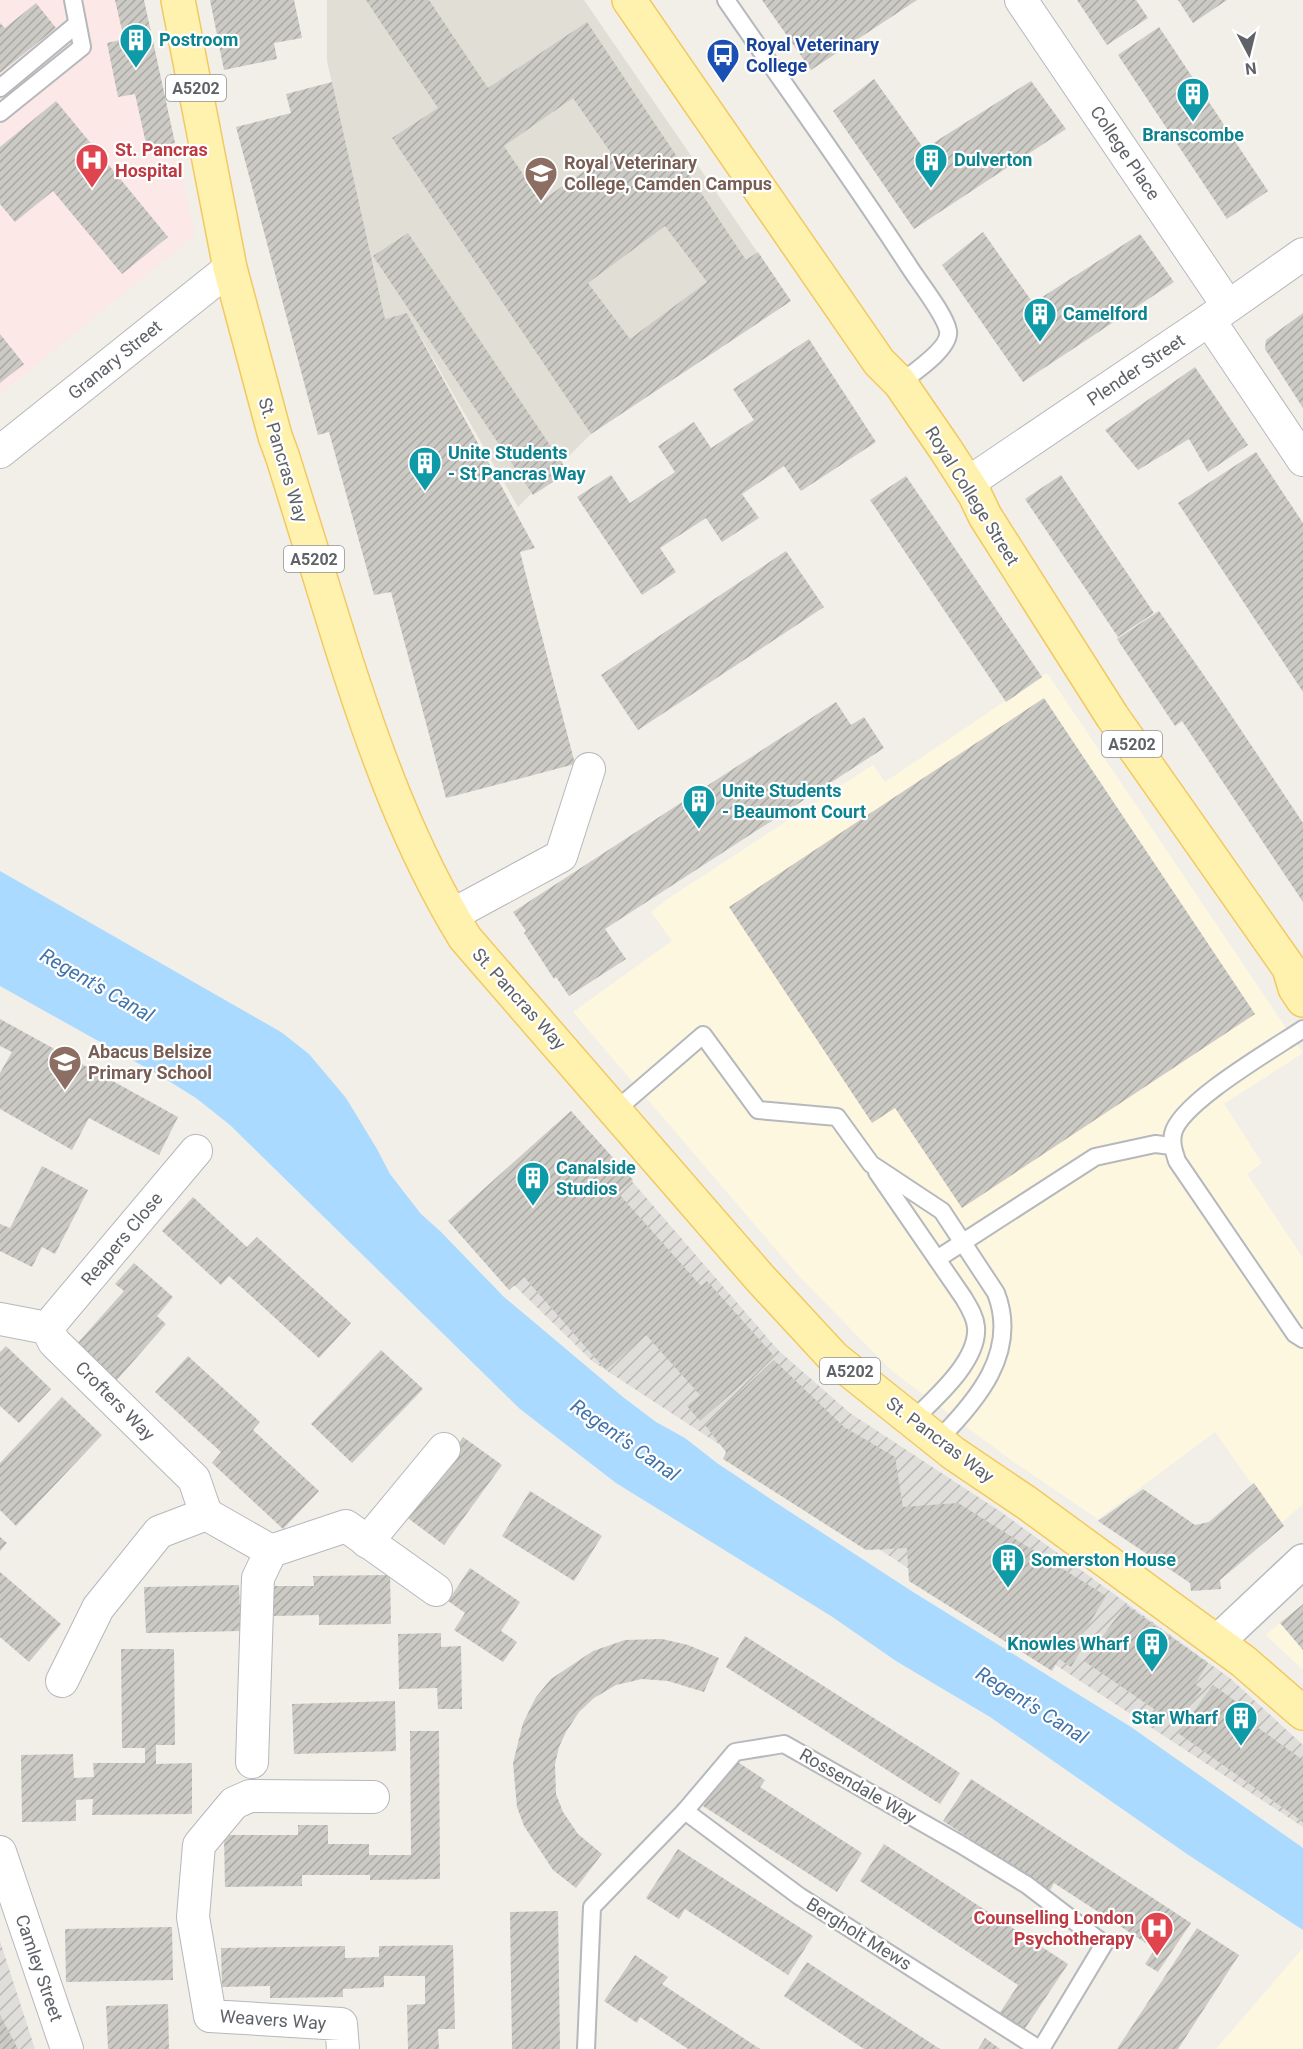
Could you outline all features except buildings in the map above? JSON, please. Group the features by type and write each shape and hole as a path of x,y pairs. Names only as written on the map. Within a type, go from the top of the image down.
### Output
{"main road":[{"name":"St. Pancras Way","path":"178,0 230,268 275,436 359,703 399,810 441,897 470,945 534,1015 759,1277 825,1349 953,1454 1027,1503 1243,1661 1303,1713"},
{"name":"Royal College Street","path":"629,0 879,362 900,383 968,483 985,516 1112,716 1289,968 1295,988 1303,1000"}],"street":[{"name":"College Place","path":"1021,0 1219,313 1303,460"},
{"name":"Plender Street","path":"968,483 1303,254"},
{"name":"Granary Street","path":"0,452 230,268"},
{"path":"452,915 561,856 589,769"},
{"name":"Reapers Close","path":"47,1328 196,1151"},
{"path":"0,1318 47,1328"},
{"name":"Crofters Way","path":"47,1328 54,1341 194,1479 206,1514"},
{"path":"367,1542 444,1449"},
{"path":"62,1681 98,1608 159,1532 206,1514 270,1551"},
{"path":"373,1797 251,1779 258,1578 270,1551 346,1526 436,1590"},
{"path":"1217,1642 1303,1561"},
{"name":"Weavers Way","path":"251,1779 198,1845 193,1917 210,2016 341,2024 343,2049"},
{"name":"Camley Street","path":"0,1852 67,2049"}],"lane":[{"path":"0,113 82,47 73,0"},
{"path":"726,0 901,254 943,319 948,331 946,343 900,383"},
{"path":"0,88 77,24"},
{"path":"1303,1029 1200,1099 1189,1109 1173,1132 1172,1146 1177,1161 1294,1334 1303,1339"},
{"path":"616,1110 703,1035 758,1110 837,1117 938,1259 973,1314 976,1329 974,1343 964,1365 925,1431"},
{"path":"938,1259 1095,1157 1155,1144 1172,1146"},
{"path":"871,1164 942,1211 996,1293 1001,1307 1004,1324 1001,1346 993,1369 958,1420 925,1431"},
{"name":"Rossendale Way","path":"586,2049 592,1907 685,1811 735,1752 784,1744 960,1844 1027,1885 1104,1944 1040,2049"},
{"name":"Bergholt Mews","path":"685,1811 799,1896 1040,2049"}],"shaded area":[{"name":"St. Pancras Hospital","path":"0,0 144,0 195,235 0,394"},
{"name":"Royal Veterinary College, Camden Campus","path":"327,0 584,0 791,301 591,434 518,507 407,313 385,319 327,61"},
{"path":"1047,673 1303,1053 1224,1104 1262,1163 1247,1174 1303,1258 1303,1504 1280,1524 1215,1432 1098,1519 1011,1460 892,1371 797,1274 573,1012 672,941 651,912 669,898 873,765 885,782"},
{"path":"571,1111 779,1351 850,1413 1001,1512 1231,1679 1303,1745 1303,1827 592,1361 448,1221"},
{"path":"1303,1603 1303,1670 1266,1635"},
{"path":"0,1941 35,2049 0,2049"},
{"path":"1303,1948 1303,2049 1216,2049"}],"water":[{"name":"Regent's Canal","path":"0,871 281,1032 309,1054 346,1098 390,1174 421,1214 504,1297 656,1422 685,1438 717,1463 913,1592 1131,1727 1303,1848 1303,1930 1187,1854 990,1717 896,1661 831,1616 616,1483 520,1409 230,1125 196,1098 159,1075 0,986"}],"place":[{"name":"Postroom","path":"136,69"},
{"name":"Royal Veterinary College","path":"723,84"},
{"name":"Branscombe","path":"1193,123"},
{"name":"St. Pancras Hospital","path":"92,189"},
{"name":"Dulverton","path":"931,189"},
{"name":"Royal Veterinary College, Camden Campus","path":"541,202"},
{"name":"Camelford","path":"1040,343"},
{"name":"Unite Students - St Pancras Way","path":"425,492"},
{"name":"Unite Students - Beaumont Court","path":"699,830"},
{"name":"Abacus Belsize Primary School","path":"65,1091"},
{"name":"Canalside Studios","path":"533,1207"},
{"name":"Somerston House","path":"1008,1589"},
{"name":"Knowles Wharf","path":"1152,1673"},
{"name":"Star Wharf","path":"1241,1747"},
{"name":"Counselling London Psychotherapy","path":"1157,1957"}]}
